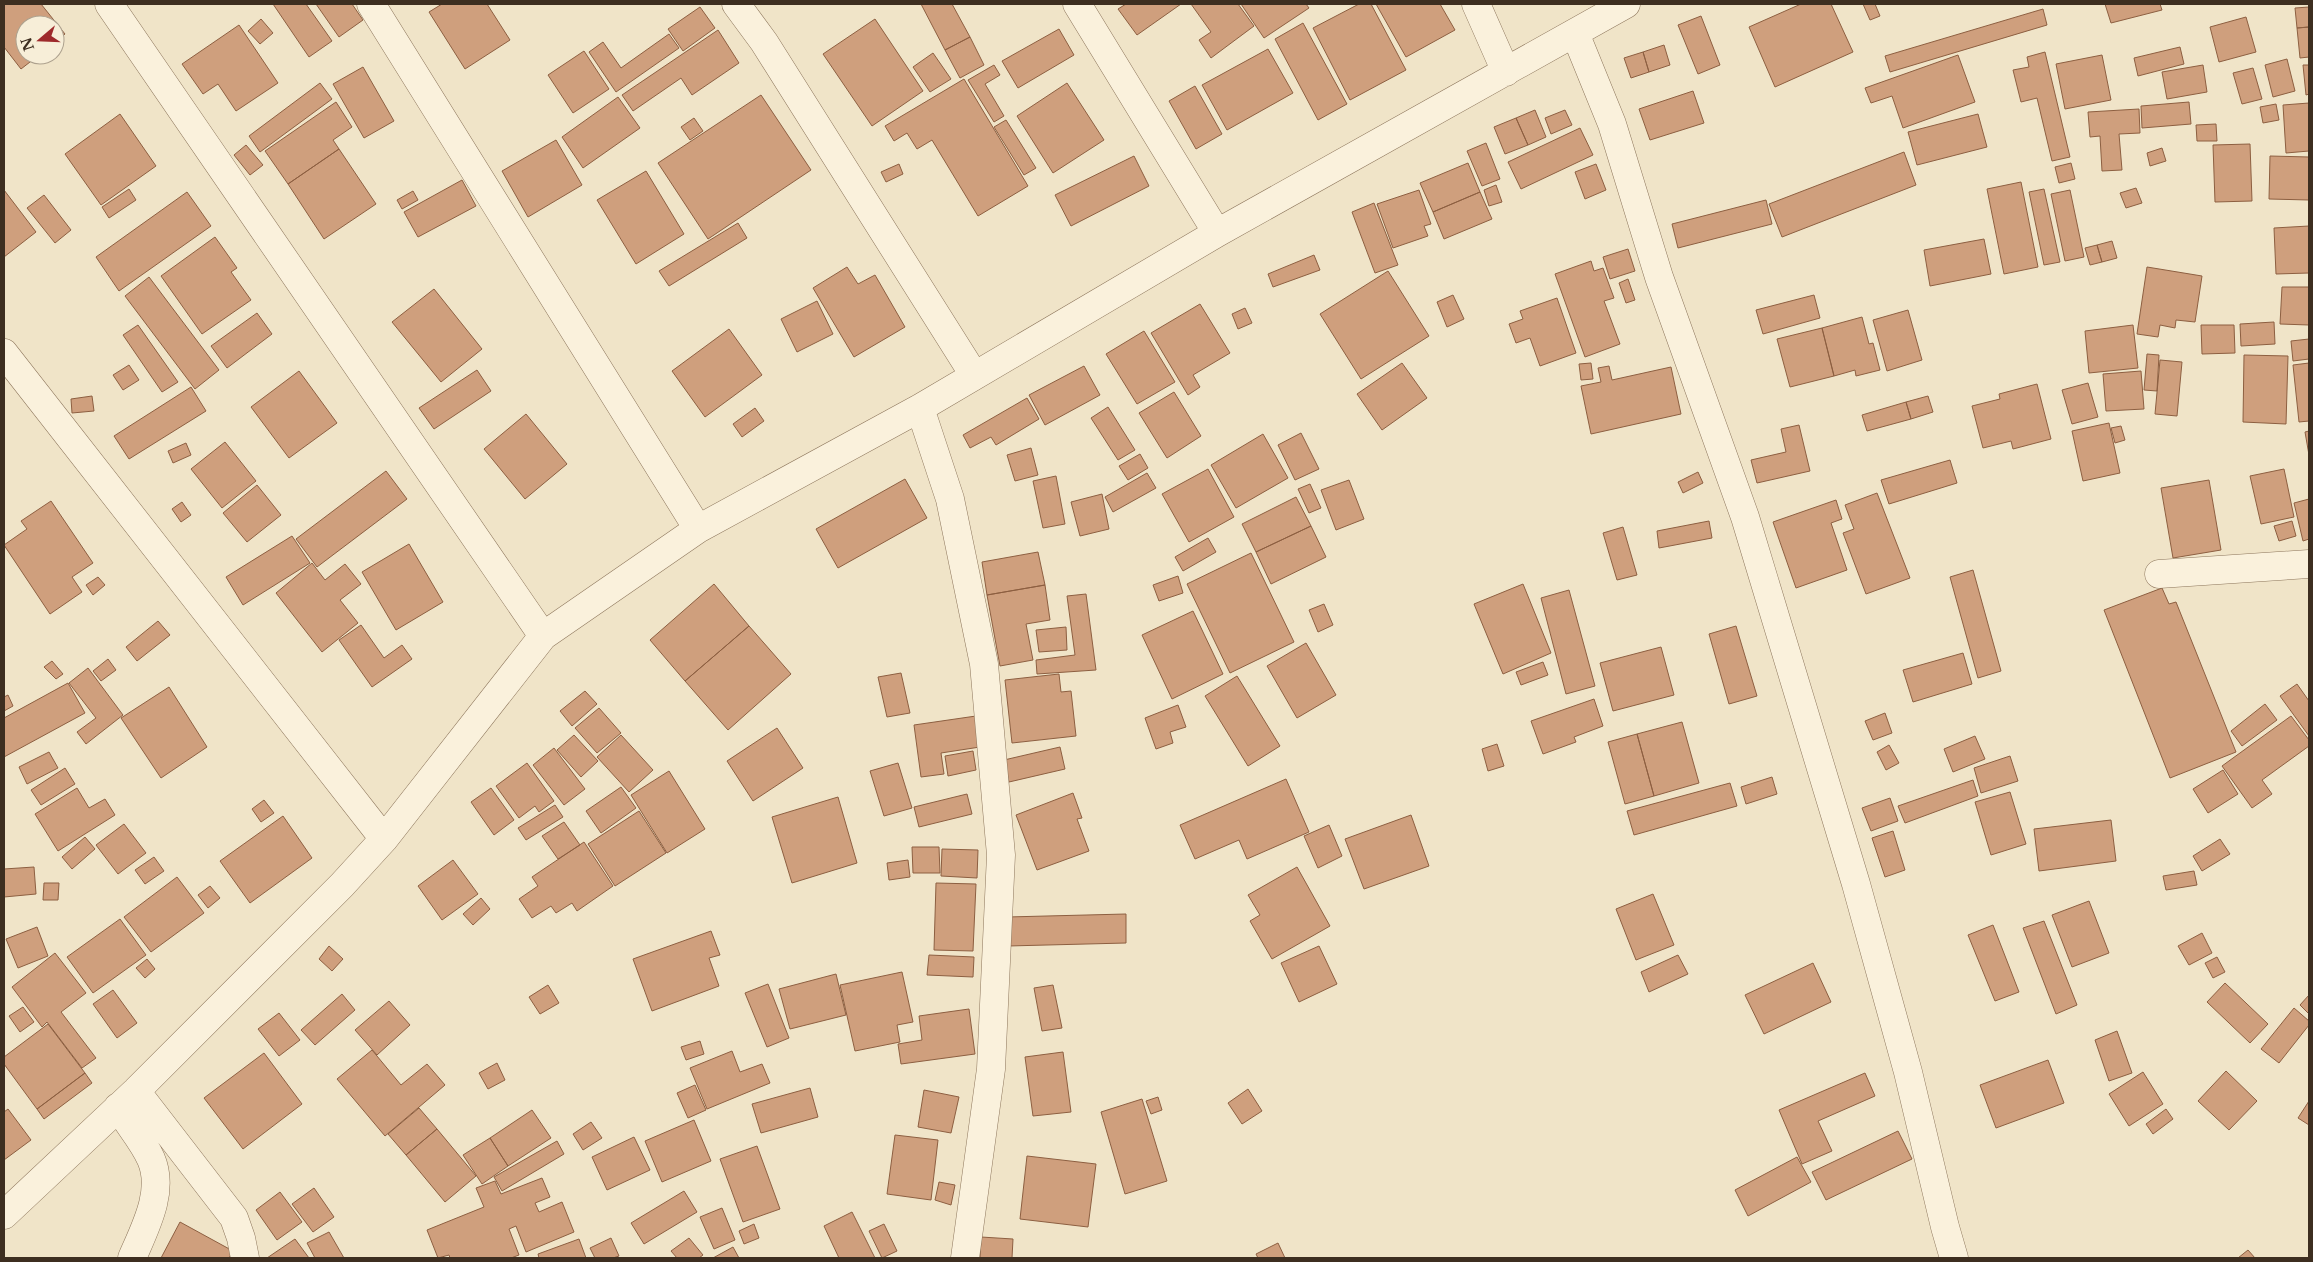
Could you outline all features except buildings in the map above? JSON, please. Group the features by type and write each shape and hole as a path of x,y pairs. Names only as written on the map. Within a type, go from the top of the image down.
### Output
{"street":[{"path":"109,4 543,636"},
{"path":"371,4 698,530"},
{"path":"736,4 764,42 974,375"},
{"path":"1077,4 1217,233"},
{"path":"1476,4 1506,72"},
{"path":"4,1215 127,1099 342,885 384,839 543,636 698,530 920,408 1217,233 1626,4"},
{"path":"1575,33 1612,124 1659,277 1745,518 1856,884 1908,1072 1954,1258"},
{"path":"4,353 384,839"},
{"path":"920,408 950,499 984,664 1001,855 991,1069 965,1258"},
{"path":"2160,574 2309,564"},
{"path":"127,1099 151,1160 156,1187 150,1216 132,1258"},
{"path":"127,1099 234,1218 245,1258"}]}
